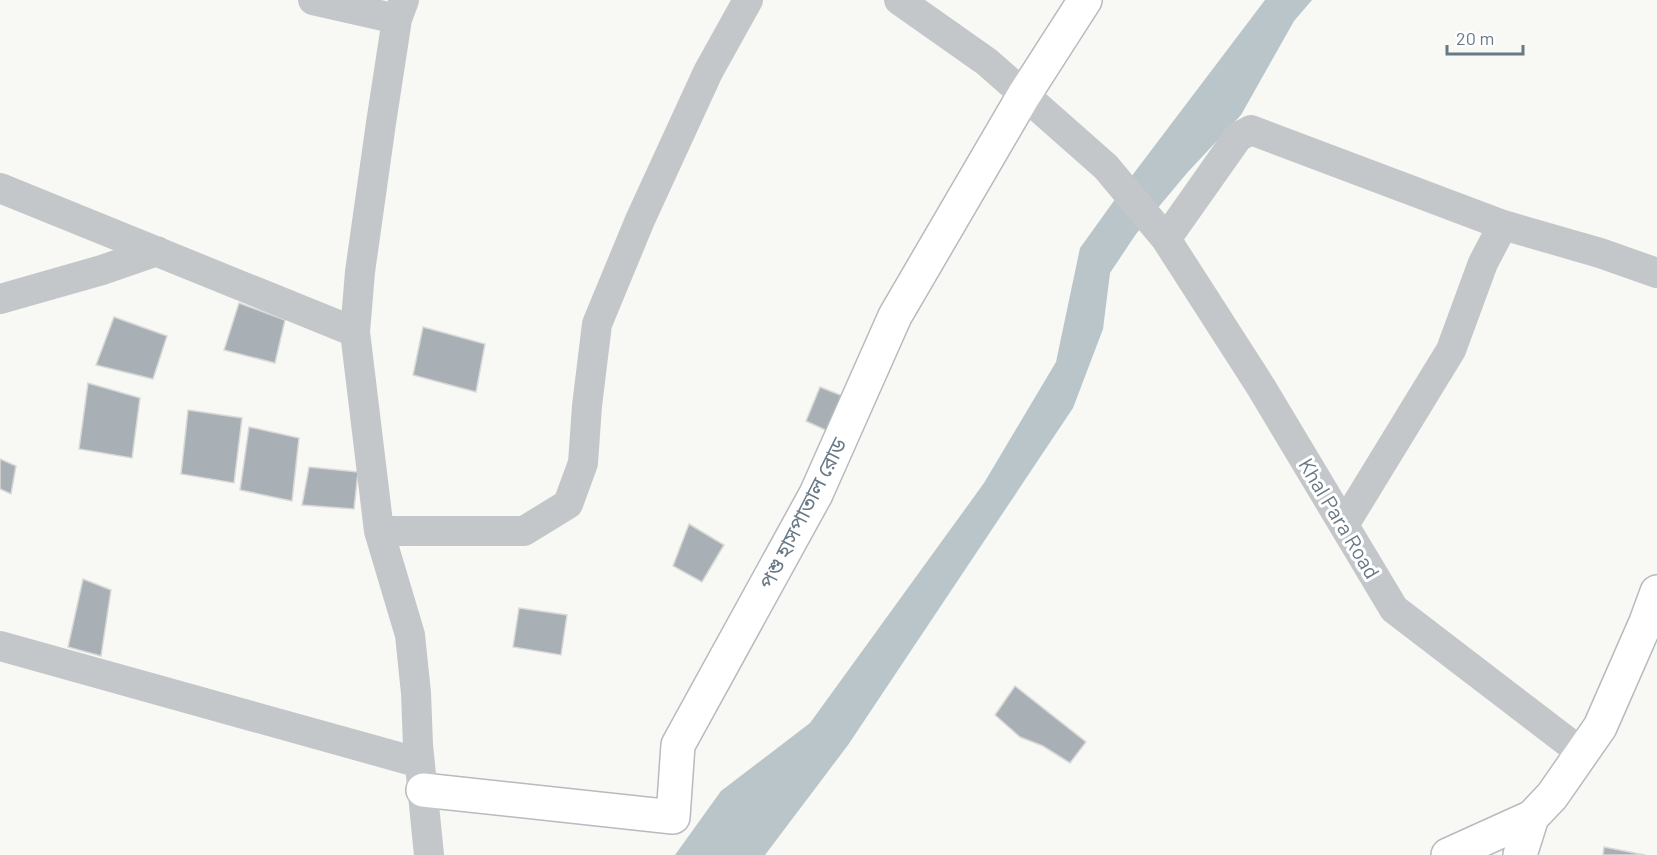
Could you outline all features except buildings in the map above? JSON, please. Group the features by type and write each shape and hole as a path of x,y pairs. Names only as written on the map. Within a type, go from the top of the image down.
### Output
{"street":[{"path":"313,0 401,9 362,260 355,332 380,531 410,635 429,855"},
{"path":"380,531 524,531 568,504 583,463 597,324 639,220 708,72 748,0"},
{"name":"Khal Para Road","path":"899,0 987,62 1106,167 1161,234 1261,387 1394,609 1582,753"},
{"name":"পশু হাসপাতাল রোড","path":"421,776 673,817 678,745 816,494 895,316 1024,95 1085,0"},
{"path":"1161,234 1238,137 1251,130 1503,225 1600,253 1657,273"},
{"path":"0,188 355,332"},
{"path":"1344,525 1451,350 1484,263 1503,225"},
{"path":"0,299 102,270 156,251"},
{"path":"1448,855 1532,818 1552,796 1600,727 1657,592"},
{"path":"0,646 421,776"},
{"path":"1520,855 1532,818"}],"shaded area":[{"path":"1265,0 1312,0 1294,21 1241,115 1187,173 1136,234 1110,273 1103,329 1073,408 848,745 765,855 675,855 721,791 810,723 984,483 1056,362 1080,248"}]}
